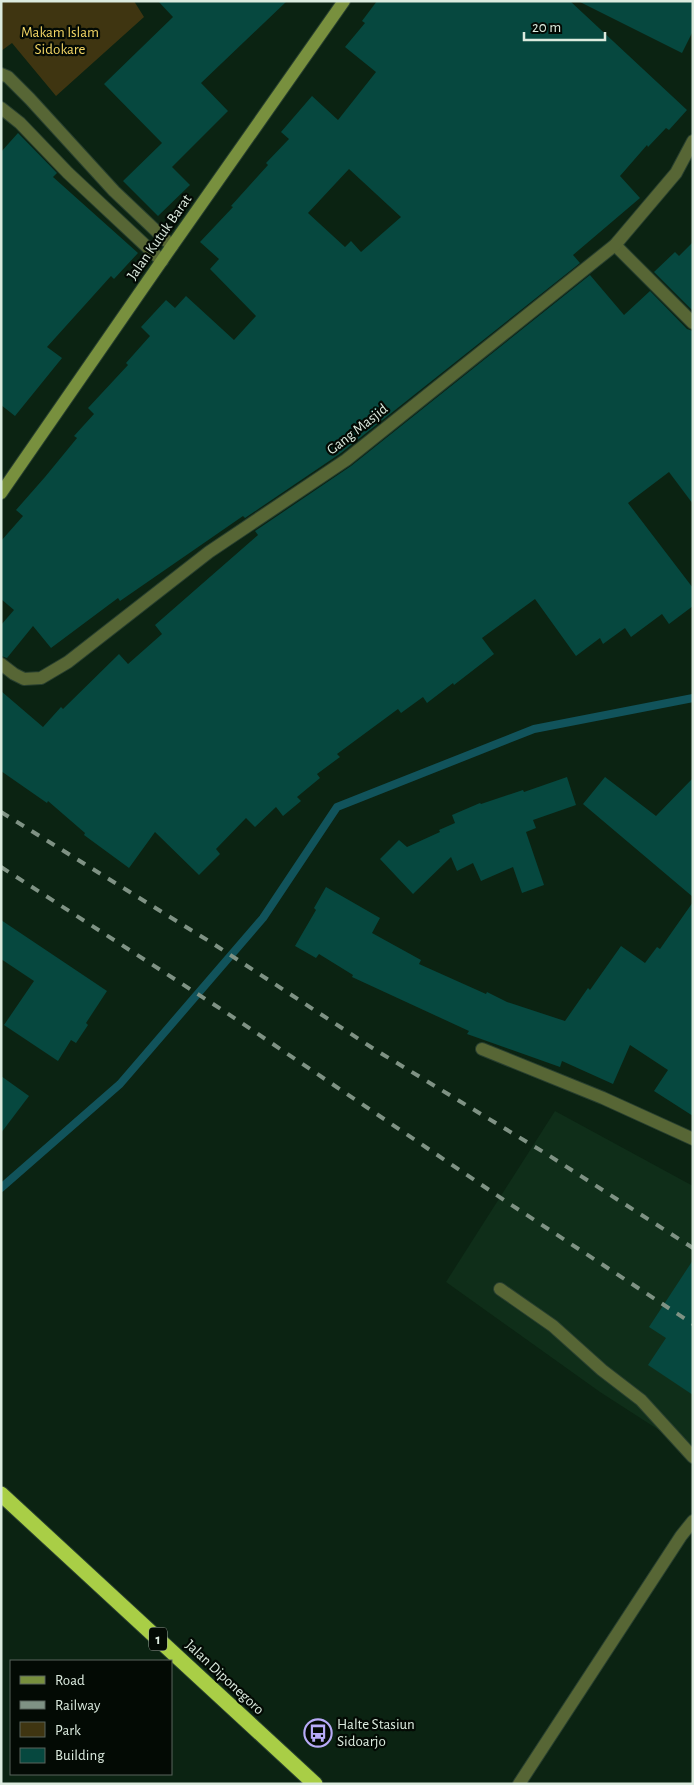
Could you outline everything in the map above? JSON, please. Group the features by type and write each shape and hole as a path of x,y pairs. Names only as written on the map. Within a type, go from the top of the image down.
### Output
{"highway":[{"name":"Jalan Diponegoro","path":"1,1494 315,1784"}],"street":[{"name":"Jalan Kutuk Barat","path":"1,493 344,1"},
{"path":"1,74 8,78 30,99 114,190 172,246"},
{"path":"1,108 20,123 68,173 162,261"},
{"name":"Gang Masjid","path":"1,664 24,680 41,678 68,662 209,552 346,460 614,245 676,172 693,141"},
{"path":"614,245 693,324"},
{"path":"482,1049 603,1098 693,1139"},
{"path":"500,1289 553,1326 602,1370 641,1400 693,1456"},
{"path":"519,1784 681,1536 693,1521"}],"shaded area":[{"path":"555,1111 693,1186 693,1452 600,1392 446,1282"}],"green space":[{"name":"Makam Islam Sidokare","path":"1,1 134,1 144,17 56,96 12,43 1,51"}],"building":[{"path":"158,1 287,1 201,83 228,111 172,167 190,185 158,216 123,181 162,143 104,84 173,17"},
{"path":"377,1 570,1 687,110 669,130 666,128 648,147 647,145 620,176 640,198 573,255 580,263 341,453 245,518 243,516 120,601 118,598 51,648 33,626 7,658 1,656 1,625 14,610 1,599 1,541 23,516 16,510 77,438 74,436 94,414 88,408 128,365 126,363 150,336 141,327 166,300 175,308 186,296 234,340 256,316 210,269 219,259 200,242 233,207 231,206 268,165 266,163 289,139 281,132 312,96 338,120 376,72 345,47 365,23 362,21","holes":["349,169 401,217 361,252 351,241 345,247 308,213"]},
{"path":"578,1 693,1 693,31 682,53"},
{"path":"18,133 57,173 53,177 138,253 114,279 111,276 47,347 62,358 15,416 1,405 1,152"},
{"path":"693,242 693,311 654,272 675,252 679,256"},
{"path":"590,275 624,315 650,291 687,329 693,331 693,504 669,472 628,503 693,588 693,606 669,624 662,614 631,637 625,628 603,644 600,638 576,656 535,599 482,638 494,654 427,703 423,697 401,713 398,709 337,754 340,757 317,774 320,778 297,797 301,801 283,816 276,807 255,827 246,818 216,849 220,854 199,875 155,832 129,868 84,835 85,833 48,801 47,803 1,771 1,691 43,727 61,707 63,709 119,654 128,664 162,634 155,625 258,535 255,531 351,466"},
{"path":"567,777 576,805 533,820 536,828 526,832 544,885 522,893 513,867 481,881 473,863 457,871 451,857 413,894 380,859 399,840 407,847 455,823 452,815 480,803 523,790 524,792"},
{"path":"605,777 656,816 693,778 693,897 583,804"},
{"path":"326,887 380,918 372,933 421,960 419,964 486,994 487,992 507,1002 565,1021 621,946 645,963 657,947 660,949 693,902 693,1116 654,1091 668,1070 630,1045 613,1084 562,1061 560,1067 467,1034 469,1031 352,977 353,975 319,954 316,958 295,946 316,910 314,908"},
{"path":"1,920 107,991 86,1023 88,1025 76,1043 71,1040 58,1061 4,1025 34,981 1,959"},
{"path":"1,1076 29,1096 1,1133"},
{"path":"693,1260 693,1395 648,1365 666,1338 649,1327"}],"waterway":[{"path":"1,1188 120,1084 263,918 337,807 534,729 693,698"}],"railway":[{"path":"1,812 212,943 374,1049 545,1153 693,1248"},
{"path":"1,867 224,1011 507,1202 693,1324"}],"place":[{"name":"Halte Stasiun Sidoarjo","path":"318,1733"}]}
